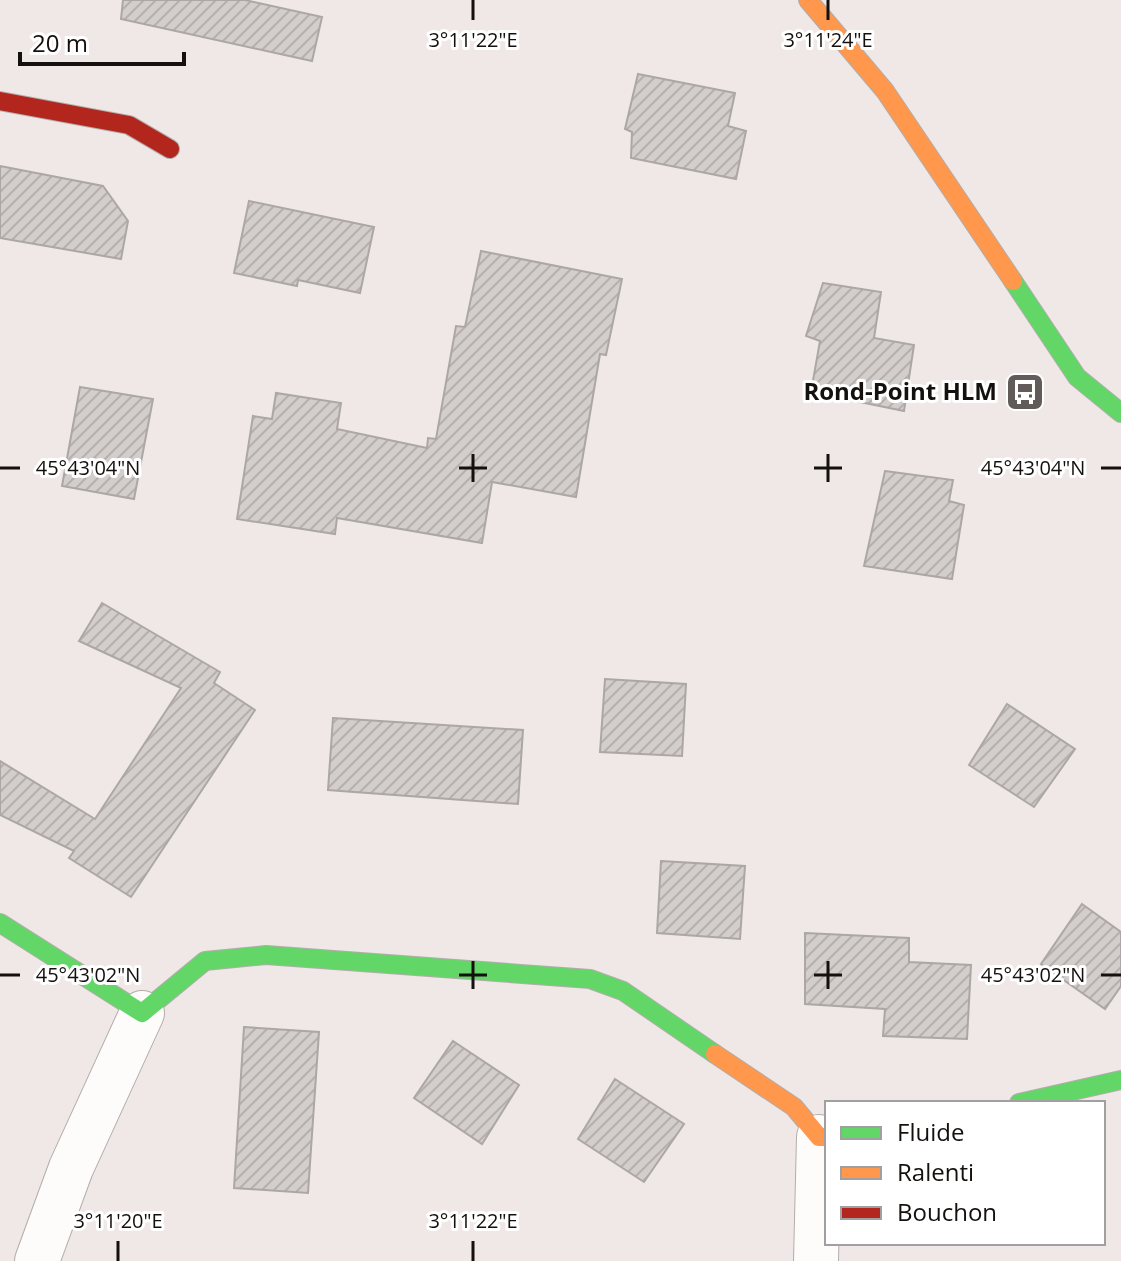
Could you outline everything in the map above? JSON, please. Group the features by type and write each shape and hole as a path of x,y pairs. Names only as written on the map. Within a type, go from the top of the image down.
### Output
{"street":[{"path":"808,0 885,91 1077,377 1121,413"},
{"path":"0,101 129,125 170,149"},
{"path":"0,923 142,1013"},
{"path":"37,1261 71,1168 142,1013 205,961 266,955 590,979 623,991 794,1107 823,1137 816,1261"},
{"path":"1028,1101 1121,1080"}],"building":[{"path":"123,0 245,0 322,17 312,61 121,19"},
{"path":"638,74 735,93 728,126 746,131 736,179 631,158 632,132 625,129"},
{"path":"0,166 103,186 128,221 121,259 0,238"},
{"path":"249,201 374,227 360,293 298,280 297,286 234,273"},
{"path":"481,251 622,279 606,355 600,354 576,497 492,482 482,543 337,518 335,534 237,519 253,416 272,419 276,393 341,403 337,429 427,448 428,438 436,439 456,326 465,327"},
{"path":"823,283 881,292 874,338 914,345 904,411 811,392 820,341 806,336"},
{"path":"80,387 153,399 134,499 62,486"},
{"path":"885,471 953,480 949,501 964,505 952,579 864,566"},
{"path":"102,603 220,672 214,683 255,710 131,897 69,858 74,851 0,815 0,761 95,819 181,688 79,641"},
{"path":"605,679 686,684 682,756 600,752"},
{"path":"1007,704 1075,749 1034,807 969,765"},
{"path":"333,718 523,730 518,804 328,790"},
{"path":"661,861 745,866 740,939 657,933"},
{"path":"1082,904 1121,932 1121,986 1105,1009 1041,964"},
{"path":"805,933 909,938 909,962 971,965 967,1039 883,1036 885,1009 805,1004"},
{"path":"244,1027 319,1032 308,1193 234,1188"},
{"path":"453,1041 519,1085 482,1144 414,1098"},
{"path":"615,1079 684,1124 644,1182 578,1139"}],"traffic: fast":[{"path":"1013,281 1077,377 1121,413"},
{"path":"0,923 142,1013 205,961 266,955 590,979 623,991 715,1054"},
{"path":"1028,1101 1121,1080"}],"traffic: slow":[{"path":"808,0 885,91 1013,281"},
{"path":"715,1054 794,1107 819,1137 825,1137"}],"traffic: jam":[{"path":"0,101 129,125 170,149"}],"place":[{"name":"Rond-Point HLM","path":"1025,392"}]}
